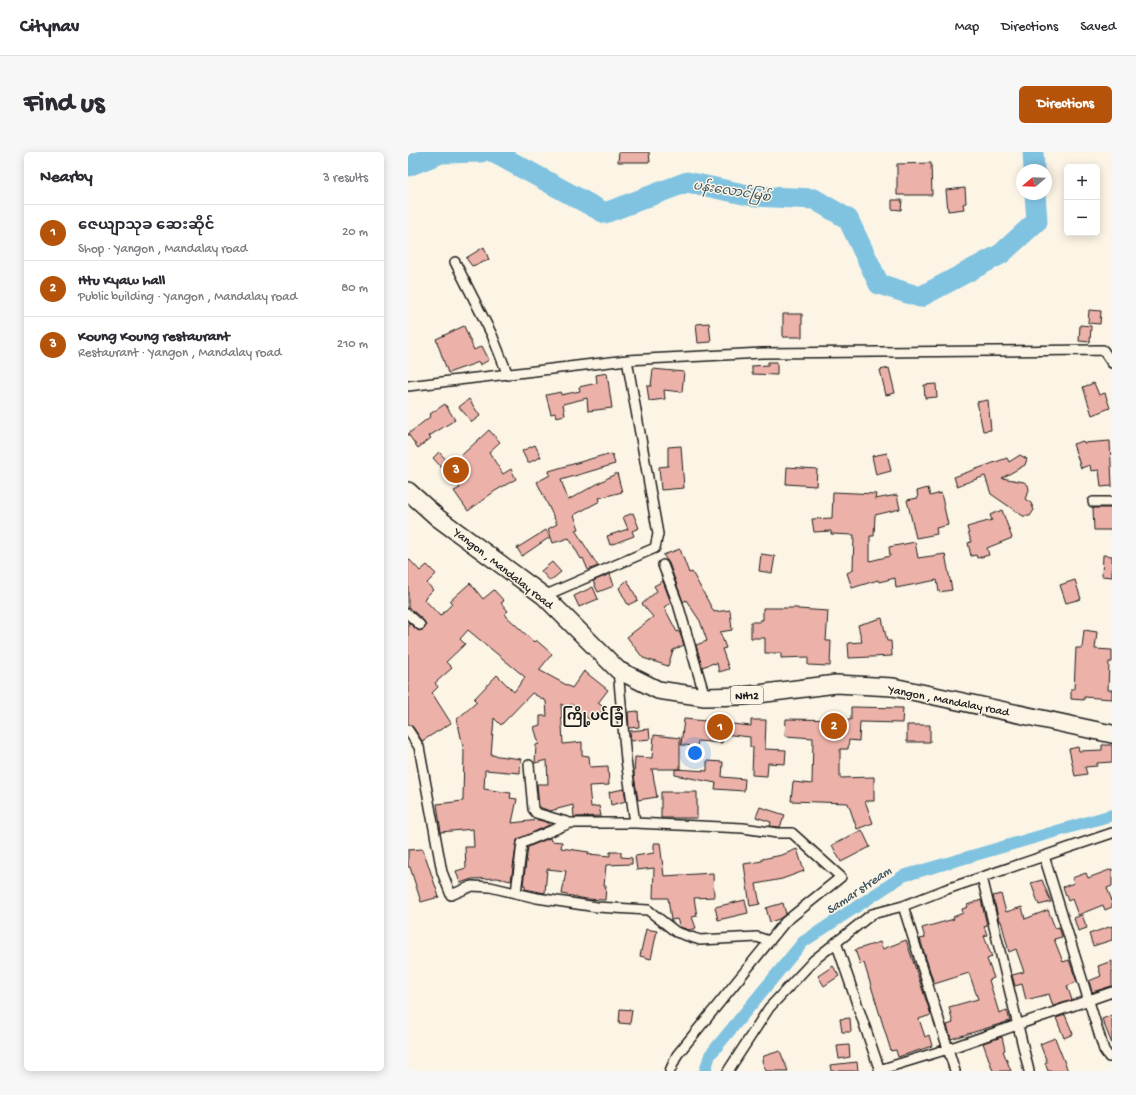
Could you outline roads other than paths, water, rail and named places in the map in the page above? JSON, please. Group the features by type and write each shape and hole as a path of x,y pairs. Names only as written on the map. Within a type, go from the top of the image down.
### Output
{"highway":[{"name":"NH12","path":"408,478 438,518"},
{"name":"NH12","path":"410,497 438,518"},
{"name":"Yangon , Mandalay road","path":"438,518 544,596 618,670 658,690 705,697 743,696 836,684 893,687 1112,734"}],"street":[{"path":"455,262 492,334 508,375"},
{"path":"408,386 626,360 762,353 1103,350 1112,363"},
{"path":"544,596 655,548 658,534 626,360"},
{"path":"1093,502 1112,502"},
{"path":"663,565 678,604 705,697"},
{"path":"408,614 420,626"},
{"path":"618,670 626,760 635,823"},
{"path":"408,730 419,746 442,872 451,895 472,886 490,887 516,893 597,906 648,910 676,932 700,940 757,937 769,942"},
{"path":"529,765 532,810 536,813 570,823 635,823 743,828 777,833 792,833 841,877 785,922 677,1055 670,1071"},
{"path":"516,893 522,843 570,823"},
{"path":"728,1071 769,1008 814,960 872,914 903,906 982,877 1112,833"},
{"path":"1044,856 1104,1050 1109,1056 1112,1057"},
{"path":"982,877 1029,1071"},
{"path":"903,906 955,1071"},
{"path":"836,942 880,1070 948,1049 1018,1023 1090,1001 1112,992"}],"waterway":[{"name":"ပန်းလောင်မြစ်","path":"408,166 441,153 481,152"},
{"name":"ပန်းလောင်မြစ်","path":"493,152 605,213 687,182 753,196 814,199 848,219 879,284 920,297 1001,254 1037,221 1035,200"},
{"name":"ပန်းလောင်မြစ်","path":"1033,152 1034,164"},
{"name":"Samar stream","path":"705,1071 710,1055 803,942 903,876 1112,815"}],"place":[{"name":"Koung Koung restaurant","path":"456,470"},
{"name":"Htu Kyaw hall","path":"834,726"},
{"name":"ဇေယျာသုခ ဆေးဆိုင်","path":"720,727"}],"district":[{"name":"ကြို့ပင်ခြံ","path":"593,715"}]}
